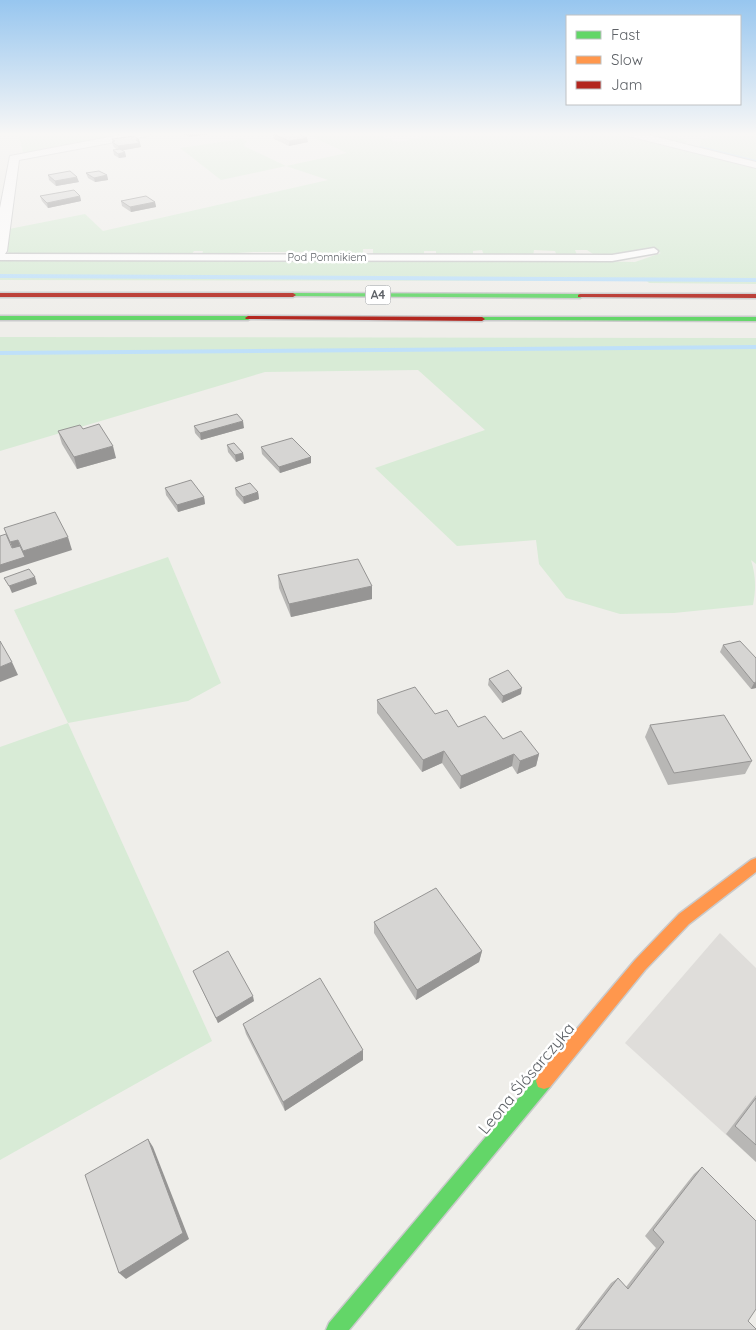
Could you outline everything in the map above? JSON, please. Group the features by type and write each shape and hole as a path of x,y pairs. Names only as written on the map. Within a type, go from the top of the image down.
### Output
{"main road":[{"name":"A4","path":"0,294 756,296"},
{"name":"A4","path":"0,318 756,319"},
{"name":"Leona Ślósarczyka","path":"336,1330 640,966 684,919 756,864"}],"street":[{"path":"0,250 8,195"}],"lane":[{"name":"Pod Pomnikiem","path":"0,257 605,258 627,256 654,250"}],"shaded area":[{"path":"720,933 756,968 756,1162 625,1043"}],"green space":[{"path":"262,195 756,195 756,284 649,283 647,281 0,280 0,261 528,260 635,262 661,253 652,249 620,255 596,256 587,250 575,250 577,255 557,256 555,251 534,250 533,256 484,255 482,250 473,251 473,255 436,255 436,251 424,251 424,255 373,255 373,249 363,249 363,255 314,252 254,252 202,255 203,251 194,251 191,255 17,254 9,253 7,250 9,229 85,214 103,231"},
{"path":"0,337 756,338 756,564 751,560 755,582 753,605 674,613 620,614 566,598 539,564 536,540 457,546 375,468 485,430 418,370 265,372 0,451"},
{"path":"168,557 221,683 188,701 68,723 14,610"},
{"path":"68,723 212,1041 0,1160 0,747"}],"building":[{"path":"79,195 80,196 47,203 40,196"},
{"path":"146,196 155,202 130,207 121,201"},
{"path":"237,414 243,421 200,433 194,426"},
{"path":"99,424 113,446 74,457 58,431 80,425 83,429"},
{"path":"292,438 311,457 279,467 261,447"},
{"path":"234,443 243,453 235,455 227,445"},
{"path":"191,480 204,497 177,505 165,488"},
{"path":"250,483 258,492 243,497 235,488"},
{"path":"55,512 68,537 23,551 18,540 10,542 4,528"},
{"path":"6,534 12,548 20,546 25,557 0,565 0,536"},
{"path":"358,559 372,586 289,604 278,575"},
{"path":"29,569 35,577 9,586 4,578"},
{"path":"0,641 12,662 0,667"},
{"path":"740,641 756,658 756,682 754,683 723,645"},
{"path":"508,670 522,688 503,696 489,679"},
{"path":"415,687 435,714 447,710 458,727 485,716 503,739 521,731 539,754 520,761 514,754 461,776 444,751 423,760 377,700"},
{"path":"724,715 752,761 674,773 650,725"},
{"path":"436,888 482,951 417,990 374,922"},
{"path":"228,951 253,996 216,1018 193,971"},
{"path":"320,978 363,1050 283,1102 243,1024"},
{"path":"756,1098 756,1145 735,1126"},
{"path":"148,1139 183,1233 119,1273 85,1175"},
{"path":"702,1167 756,1221 756,1309 748,1321 756,1330 578,1330 618,1278 628,1289 664,1242 653,1230"}],"waterway":[{"path":"0,276 756,280"},
{"path":"0,353 756,347"}],"traffic: fast":[{"path":"293,295 580,296"},
{"path":"0,318 248,318"},
{"path":"482,319 756,319"},
{"path":"336,1330 544,1081"}],"traffic: slow":[{"path":"544,1081 640,965 684,919 756,864"}],"traffic: jam":[{"path":"0,295 293,295"},
{"path":"580,296 756,296"},
{"path":"248,318 482,319"}]}
